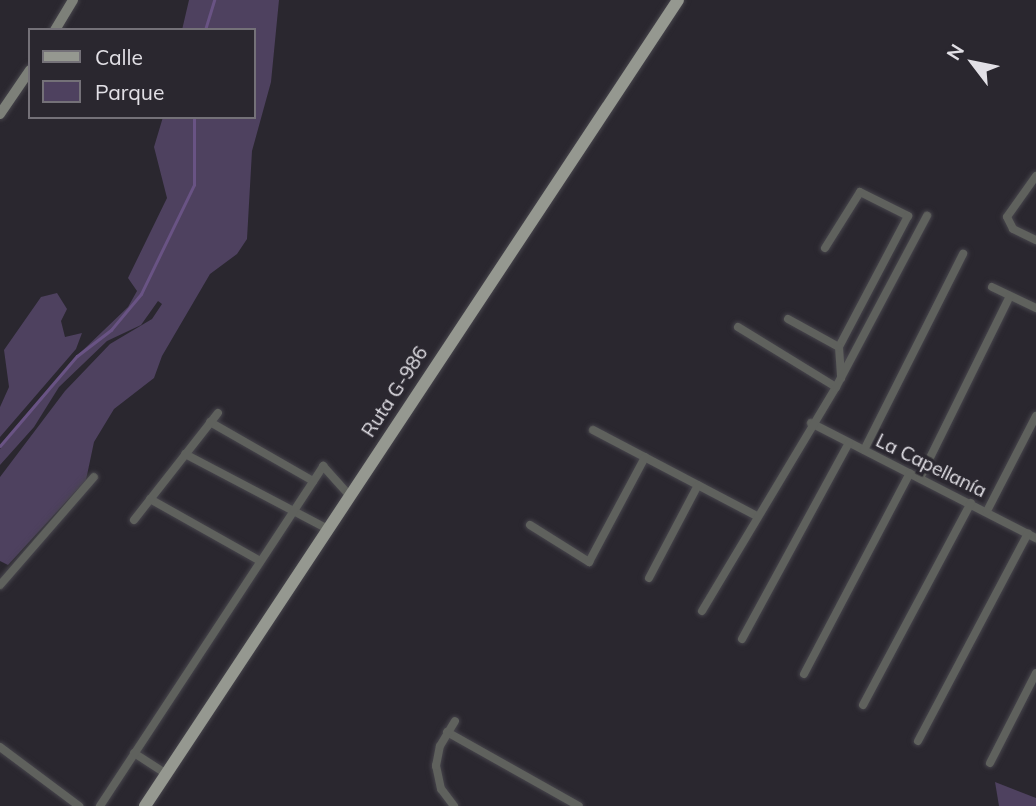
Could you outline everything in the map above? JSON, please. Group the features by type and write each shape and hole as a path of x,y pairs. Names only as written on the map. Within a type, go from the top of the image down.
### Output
{"main road":[{"path":"56,28 73,0"},
{"name":"Ruta G-986","path":"145,806 678,0"},
{"path":"0,114 28,73"}],"street":[{"path":"1036,176 1007,217 1013,229 1036,240"},
{"path":"702,611 811,423 836,387 925,220 908,216 860,192 825,248"},
{"path":"841,378 839,347 908,216"},
{"path":"864,450 963,254"},
{"path":"992,287 1036,309"},
{"path":"920,478 1010,296"},
{"path":"788,319 839,347"},
{"path":"738,327 836,387"},
{"path":"134,520 218,413"},
{"path":"987,511 1036,416"},
{"path":"210,422 313,481"},
{"name":"La Capellanía","path":"811,423 1032,536"},
{"path":"593,430 757,516"},
{"path":"742,639 849,443"},
{"path":"186,454 328,528"},
{"path":"530,525 589,562 645,457"},
{"path":"100,806 323,466 349,496"},
{"path":"804,674 910,473"},
{"path":"0,584 94,477"},
{"path":"649,578 698,485"},
{"path":"150,499 260,561"},
{"path":"863,705 971,503"},
{"path":"918,741 1032,536"},
{"path":"990,763 1036,673"},
{"path":"454,806 441,789 436,774 438,752 455,721"},
{"path":"447,732 579,806"},
{"path":"0,747 79,806"},
{"path":"134,753 166,774"}],"green space":[{"path":"189,0 279,0 271,82 252,151 247,239 237,254 210,274 162,356 154,378 114,409 94,442 86,480 8,565 0,561 0,477 65,391 110,344 152,319 162,304 158,301 141,325 107,341 59,387 34,427 0,465 0,449 80,353 128,307 137,291 128,278 167,198 154,147 162,119 256,119 256,28 182,28"},
{"path":"57,293 67,309 61,321 65,337 82,333 76,349 0,437 0,407 9,387 4,350 41,297"},
{"path":"995,782 1036,798 1036,806 999,806"}],"waterway":[{"path":"206,28 214,0"},
{"path":"0,446 77,356 111,330 141,294 194,185 194,119"}]}
